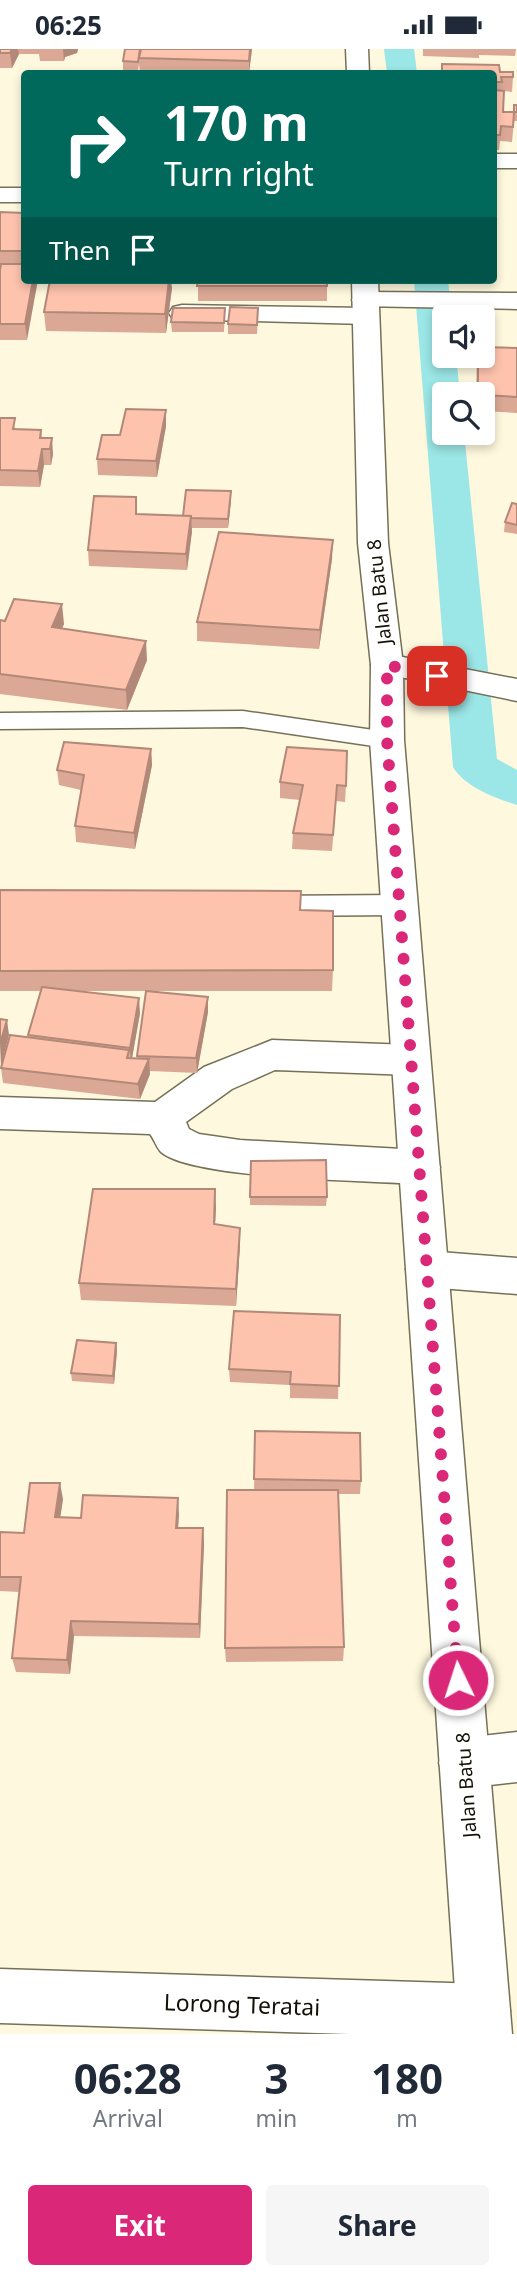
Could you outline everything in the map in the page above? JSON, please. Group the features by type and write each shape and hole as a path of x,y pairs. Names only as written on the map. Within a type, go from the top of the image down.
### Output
{"street":[{"path":"357,49 358,70"},
{"path":"497,161 517,161"},
{"path":"0,195 21,195"},
{"path":"182,313 374,299 481,302 517,300"},
{"name":"Jalan Batu 8","path":"374,299 373,543 387,665 387,740 484,2022"},
{"path":"387,665 517,690"},
{"path":"0,1137 168,1129 218,1077 272,1055 411,1059"},
{"path":"0,1113 168,1129 192,1149 240,1156 420,1167"},
{"path":"428,1269 517,1276"},
{"path":"464,1763 517,1757"},
{"name":"Lorong Teratai","path":"0,1996 484,2022"}],"lane":[{"path":"0,721 243,719 387,740"},
{"path":"235,907 401,905"}],"building":[{"path":"0,49 12,49 10,53 0,53"},
{"path":"125,49 140,49 138,62 123,61"},
{"path":"141,49 250,49 249,61 139,58"},
{"path":"442,64 499,65 500,72 513,72 513,77 501,77 502,82 497,82 497,70 442,70"},
{"path":"497,90 504,91 503,112 514,112 513,127 501,126 500,135 497,135"},
{"path":"0,212 21,213 21,251 0,251"},
{"path":"1,264 21,264 21,284 32,284 25,324 0,324"},
{"path":"49,284 169,284 165,314 44,312"},
{"path":"197,284 327,284 327,286"},
{"path":"230,307 258,308 257,325 228,324"},
{"path":"173,308 225,308 224,323 171,322"},
{"path":"495,347 517,348 517,397 495,396 495,382 478,382 478,368 495,368"},
{"path":"126,409 166,410 156,461 97,459 102,435 120,435"},
{"path":"0,418 15,418 13,429 41,430 40,438 52,438 50,449 42,449 38,471 0,470"},
{"path":"186,490 231,491 228,519 183,516"},
{"path":"94,496 136,497 136,514 191,516 186,554 88,550"},
{"path":"512,503 517,504 517,525 505,522"},
{"path":"219,532 333,540 320,630 197,622"},
{"path":"14,599 62,604 52,627 146,641 126,690 0,674 0,620 5,621"},
{"path":"64,742 151,749 134,833 75,826 84,775 57,770"},
{"path":"287,747 347,751 346,786 337,785 333,835 293,833 303,785 280,782"},
{"path":"0,890 301,891 300,910 333,911 333,970 0,971"},
{"path":"42,987 139,998 130,1048 28,1035"},
{"path":"146,991 208,997 196,1058 137,1056"},
{"path":"0,1019 7,1020 0,1044"},
{"path":"10,1035 129,1050 127,1058 149,1059 138,1084 1,1068"},
{"path":"326,1160 327,1197 250,1197 251,1161"},
{"path":"93,1189 215,1189 214,1224 240,1228 236,1289 79,1283"},
{"path":"234,1311 340,1315 339,1386 290,1384 291,1372 229,1369"},
{"path":"77,1340 116,1343 113,1376 71,1373"},
{"path":"255,1431 360,1433 361,1481 254,1479"},
{"path":"30,1483 60,1483 55,1517 81,1518 83,1495 178,1498 176,1528 203,1528 199,1624 71,1621 67,1660 12,1658 21,1577 0,1577 0,1532 24,1533"},
{"path":"227,1490 338,1490 344,1647 225,1648"}],"waterway":[{"path":"399,49 402,70"},
{"path":"431,284 475,767 517,789"}],"route":[{"path":"437,676 387,665 387,740 458,1680"}]}
